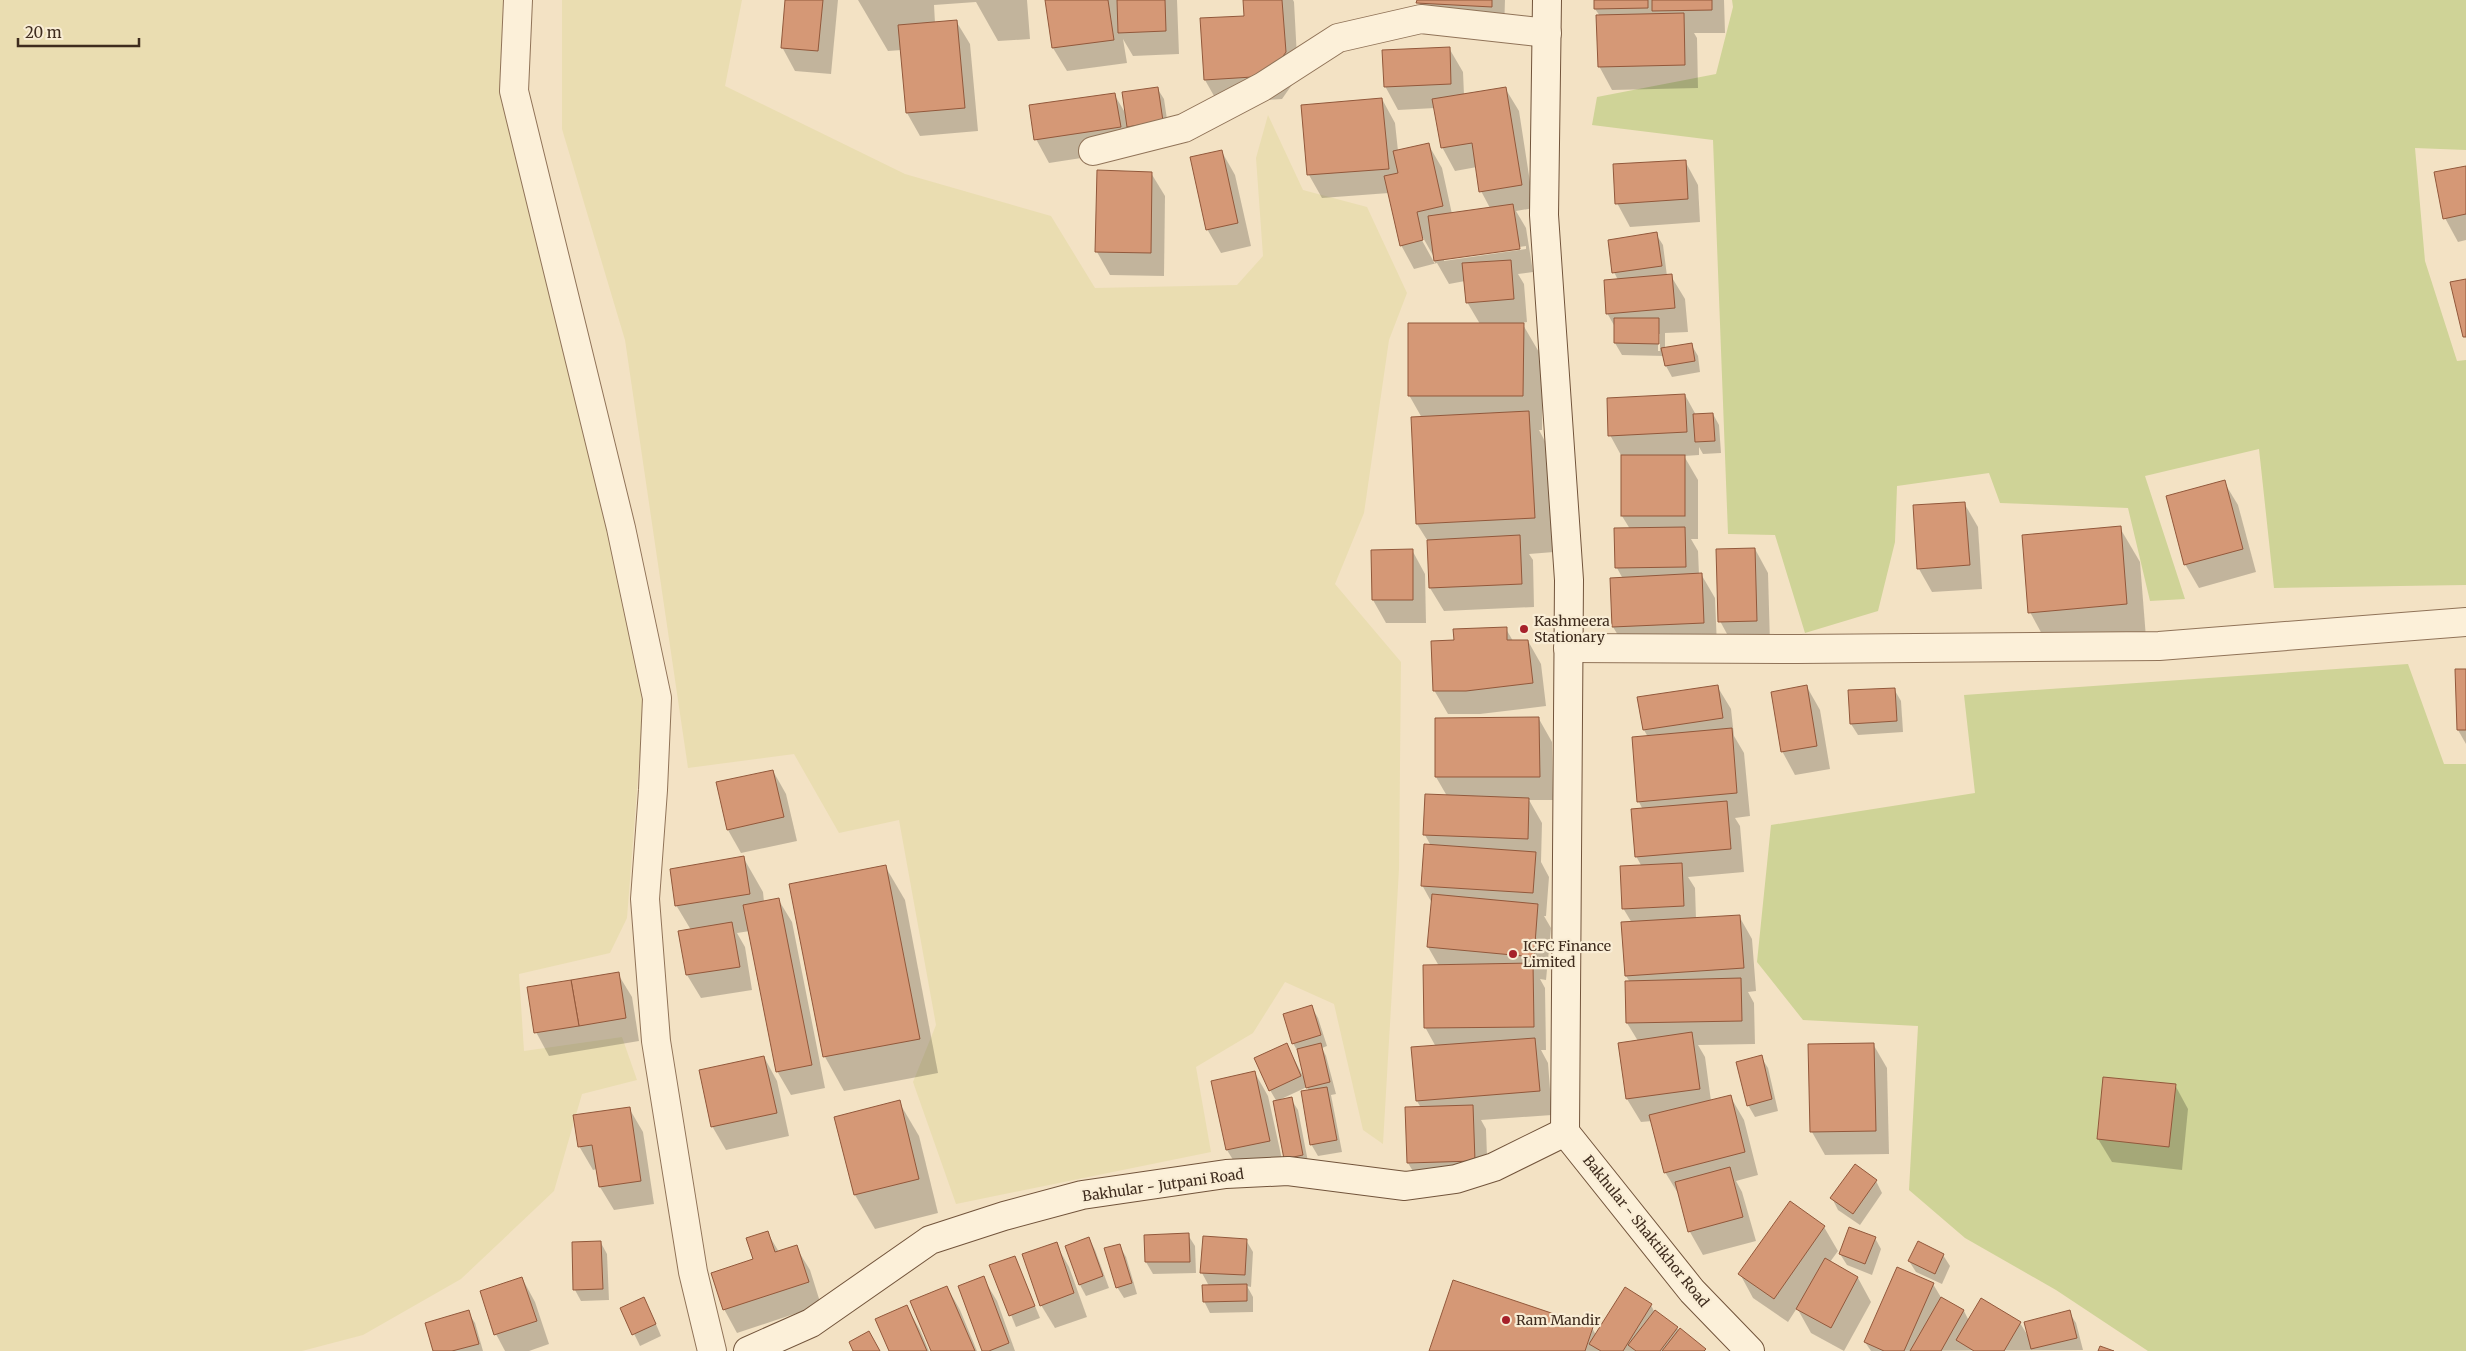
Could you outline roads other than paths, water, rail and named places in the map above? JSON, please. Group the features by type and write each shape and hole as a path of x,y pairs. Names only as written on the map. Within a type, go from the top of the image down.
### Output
{"street":[{"path":"518,0 514,91 622,528 657,698 645,899 656,1041 693,1272 712,1351"},
{"path":"1547,0 1544,215 1569,580 1565,1132"},
{"path":"1093,151 1184,128 1262,88 1338,38 1421,19 1547,34"},
{"path":"1568,648 1808,649 2159,646 2466,622"},
{"name":"Bakhular - Jutpani Road","path":"748,1351 811,1323 930,1240 1004,1216 1082,1195 1226,1174 1288,1171 1345,1180 1405,1186 1414,1185 1456,1179 1494,1167 1565,1132"},
{"name":"Bakhular - Shaktikhor Road","path":"1565,1132 1692,1291 1750,1351"}],"place":[{"name":"Kashmeera Stationary","path":"1524,629"},
{"name":"ICFC Finance Limited","path":"1513,954"},
{"name":"Ram Mandir","path":"1506,1320"}]}
